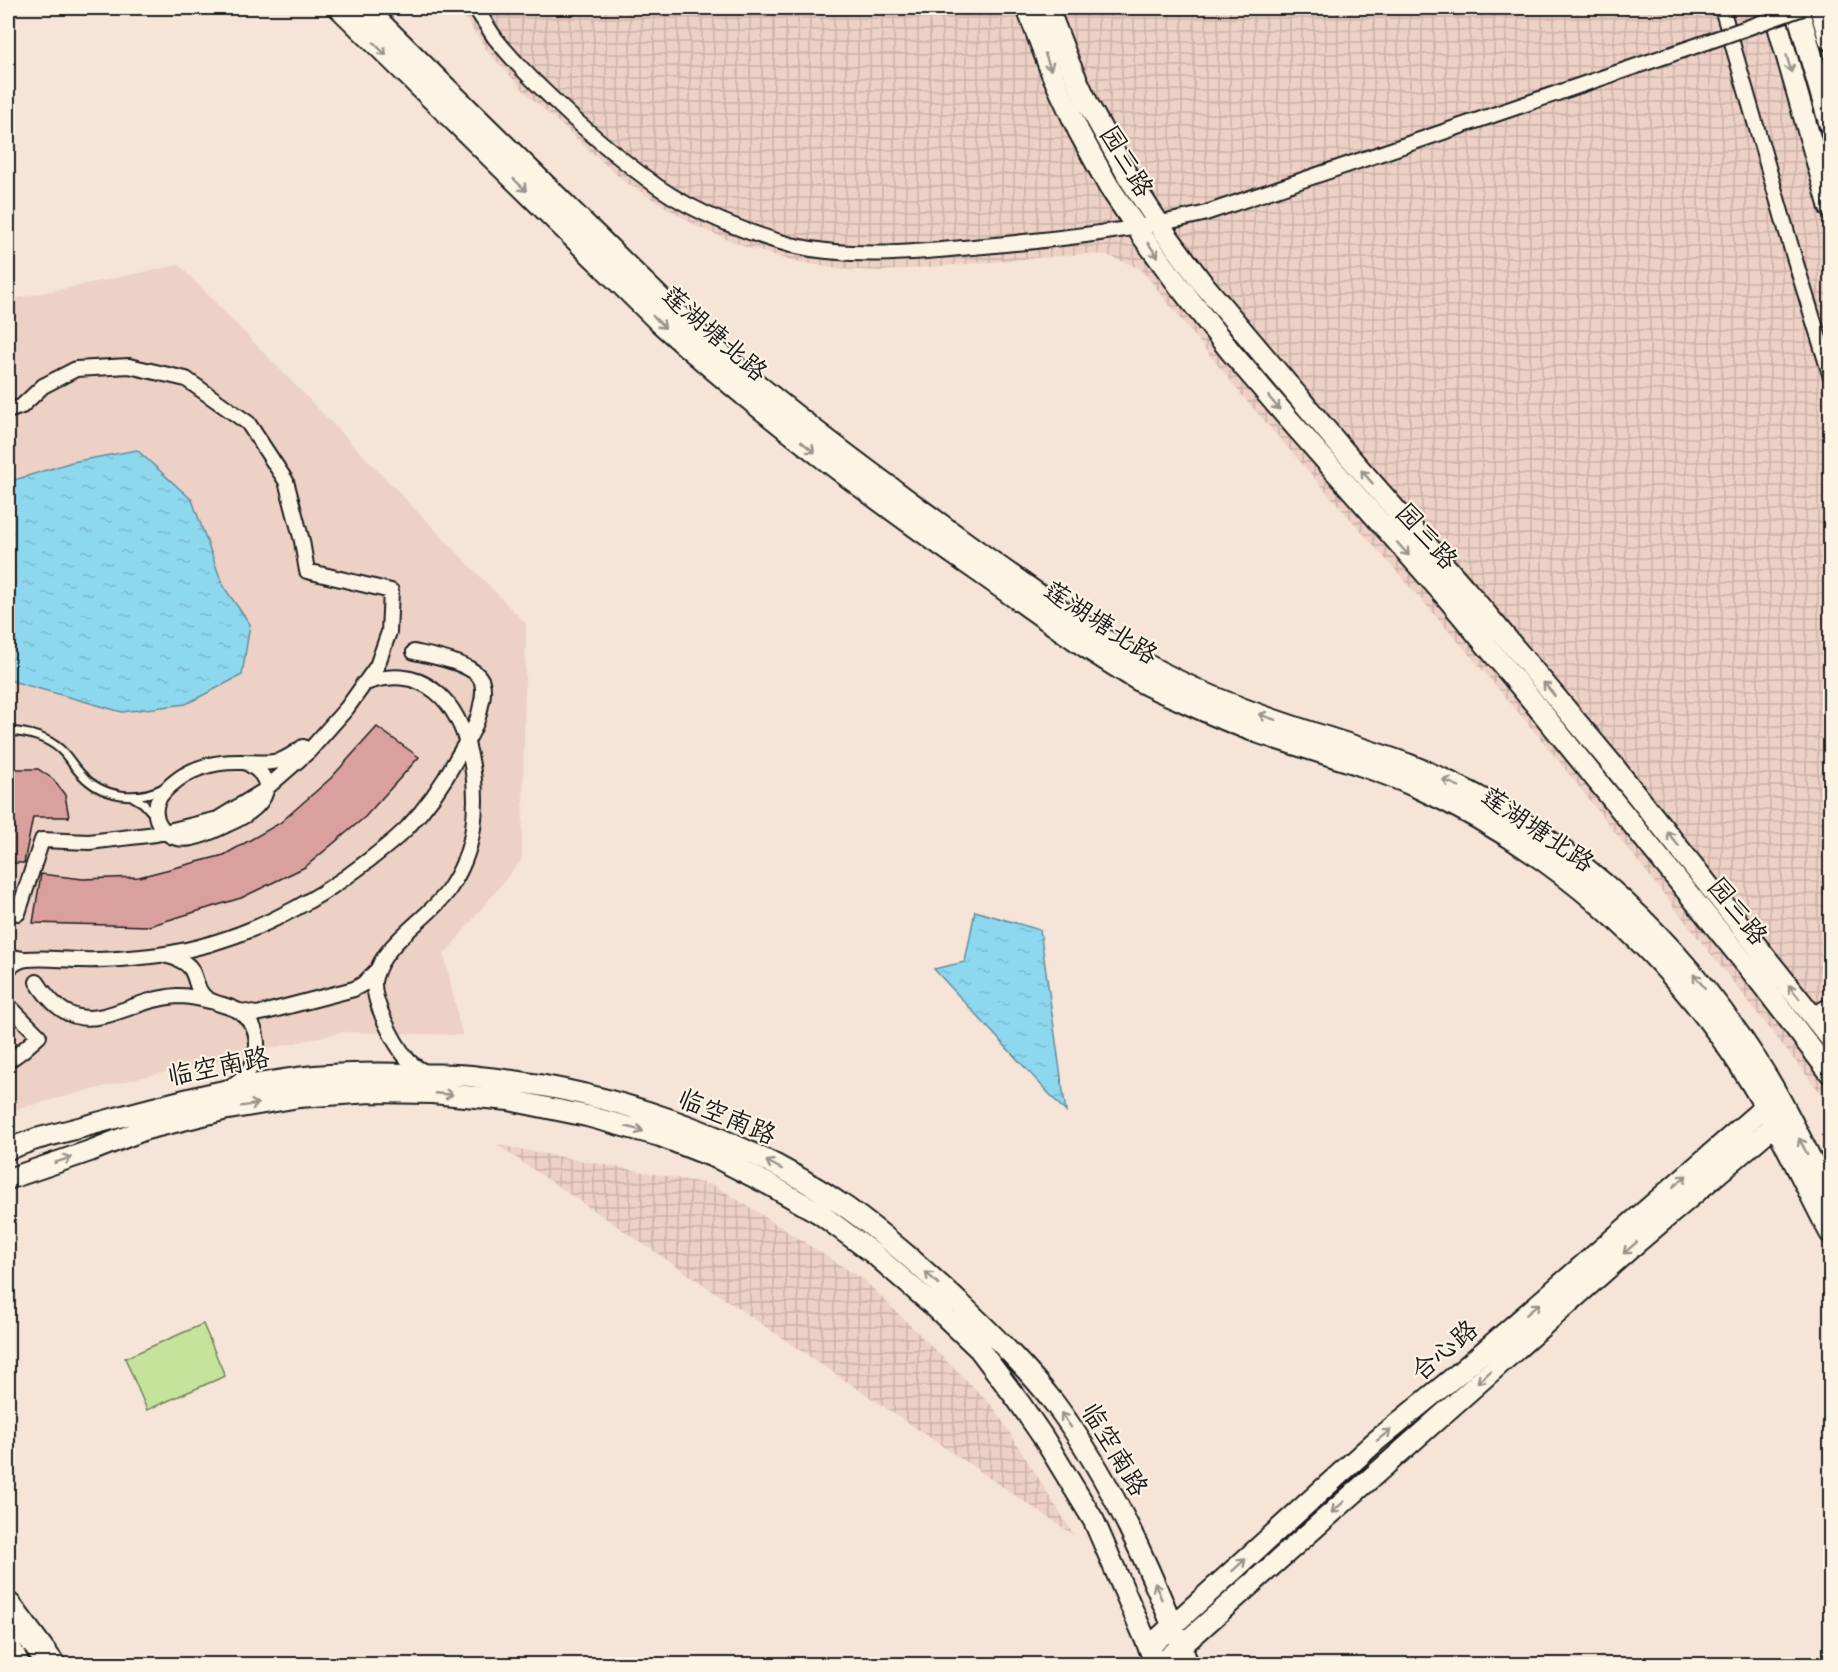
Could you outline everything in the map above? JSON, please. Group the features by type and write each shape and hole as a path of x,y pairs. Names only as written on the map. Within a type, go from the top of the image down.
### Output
{"highway":[{"path":"8,1606 51,1665"},
{"path":"8,1649 16,1665"}],"main road":[{"name":"莲湖塘北路","path":"339,8 697,357 819,455 938,543 1088,648 1146,685 1233,723 1346,760 1412,785 1469,813 1516,840 1559,871 1648,951 1688,995 1747,1075 1771,1102 1830,1197"},
{"name":"莲湖塘北路","path":"366,8 456,99 711,346 839,449 1049,602 1108,642 1154,669 1216,699 1403,763 1461,787 1519,820 1570,856 1614,893 1662,939 1701,983 1761,1067 1771,1102"},
{"name":"园三路","path":"1028,8 1052,74 1078,132 1108,185 1179,286 1231,351 1448,599 1528,695 1829,1070"},
{"name":"园三路","path":"1048,8 1089,106 1129,178 1200,280 1612,764 1830,1038"},
{"path":"1773,8 1830,208"},
{"path":"1797,8 1830,122"},
{"path":"1821,8 1830,39"},
{"name":"临空南路","path":"8,1149 163,1104 226,1090 316,1076 371,1073 480,1077 537,1085 595,1097 647,1112 754,1154 847,1208 901,1250 990,1332 1035,1380 1055,1405 1103,1477 1140,1548 1185,1656"},
{"name":"临空南路","path":"8,1179 146,1129 223,1110 299,1097 371,1092 432,1093 509,1100 587,1116 660,1136 719,1159 819,1213 874,1254 979,1349 1037,1429 1089,1512 1113,1561 1153,1656"},
{"name":"合心路","path":"1153,1656 1172,1626 1376,1441 1459,1373 1771,1102"},
{"name":"莲湖塘北路","path":"1781,1120 1830,1233"},
{"name":"合心路","path":"1161,1665 1185,1656 1428,1426 1781,1120"}],"street":[{"path":"475,8 495,38 545,92 601,143 660,188 742,229 791,245 881,255 1045,240 1137,228 1203,214 1803,8"},
{"path":"1722,8 1830,374"},
{"path":"8,411 22,406 43,386 76,369 129,366 186,379 248,423 286,481 302,540 307,571 392,591 389,632 376,666 347,708 309,751 218,819 165,832 89,842 42,840 18,913 8,911"},
{"path":"414,652 453,662 478,674 482,682 483,693 473,768 475,805 473,829 464,862 447,892 389,952 375,978 374,992 379,1010 408,1059 428,1074"},
{"path":"266,785 270,770 279,761 305,746 359,685 384,677 399,676 430,686 448,703 466,742 473,768"},
{"path":"8,969 25,959 96,961 194,948 226,939 268,922 309,901 359,868 406,829 442,785 478,722"},
{"path":"165,832 156,818 155,809 163,792 173,783 196,769 209,765 225,762 279,761"},
{"path":"245,762 262,774 266,785"},
{"path":"160,954 184,962 191,969 198,990 214,1002"},
{"path":"37,982 56,1007 67,1014 82,1018 114,1014 158,999 177,996 189,996 256,1014 354,989 370,978 381,965"},
{"path":"8,1005 39,1036 8,1061"},
{"path":"1812,1015 1830,1005"},
{"path":"226,1090 246,1074 252,1066 257,1046 257,1035 253,1024 238,1011"}],"lane":[{"path":"8,731 42,738 59,749 90,783 111,793 130,796 148,795 173,783"},
{"path":"130,796 143,803 156,818"},
{"path":"8,953 39,959"}],"shaded area":[{"path":"458,8 1830,8 1830,1111 1819,1091 1550,750 1245,399 1141,269 1107,255 1084,254 881,271 838,269 790,260 746,247 700,228 625,182 529,96 489,53"},
{"path":"179,265 526,624 522,859 444,955 462,1035 343,1032 126,1081 8,1111 8,300"},
{"path":"497,1145 714,1185 864,1280 994,1408 1074,1535"}],"green space":[{"path":"203,1324 225,1376 147,1410 125,1358"}],"water":[{"path":"137,450 192,500 223,586 250,624 242,675 186,704 122,712 8,680 8,482 72,462"},
{"path":"975,911 1040,930 1066,1112 934,969 965,962"}],"building":[{"path":"377,727 419,757 365,817 305,867 241,898 149,926 33,923 41,874 83,879 139,877 224,855 280,823 331,778"},
{"path":"8,769 38,769 53,779 65,795 69,817 33,817 24,863 8,863"}]}
